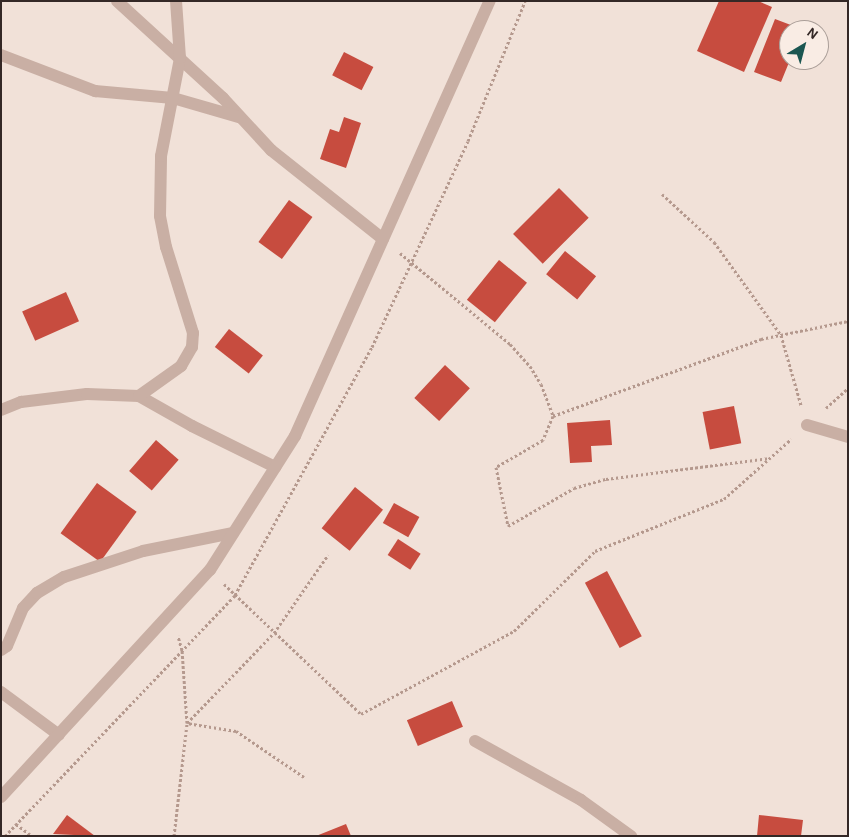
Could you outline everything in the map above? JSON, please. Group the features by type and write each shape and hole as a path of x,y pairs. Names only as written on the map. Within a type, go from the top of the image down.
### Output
{"street":[{"path":"117,1 223,98 272,150 383,239"},
{"path":"139,396 180,366 192,347 193,333 166,247 160,216 161,156 174,98 180,58 176,1"},
{"path":"1,797 210,570 295,436 490,1"},
{"path":"1,55 94,91 174,98 240,117"},
{"path":"1,410 21,402 87,394 139,396 192,426 275,468"},
{"path":"807,425 848,437"},
{"path":"1,650 7,646 23,608 37,593 64,577 143,551 233,534"},
{"path":"1,692 59,735"},
{"path":"475,740 581,800 631,836"}],"path":[{"path":"662,194 714,242 780,335 807,425"},
{"path":"412,262 510,344 530,366 541,384 553,416"},
{"path":"770,458 606,478 574,488 508,526 496,467 542,440 553,416 761,339 848,320"},
{"path":"210,570 361,714 514,631 595,551 724,499 848,388"},
{"path":"187,723 274,632 328,555"},
{"path":"171,612 182,650 187,723 174,836"},
{"path":"187,723 236,731 304,777"},
{"path":"16,824 32,836"}],"building":[{"path":"719,1 758,1 772,7 744,72 697,51"},
{"path":"775,19 779,21 779,70 786,70 781,82 754,72"},
{"path":"344,52 373,67 362,90 332,75"},
{"path":"344,117 361,123 346,168 320,159 330,129 339,132"},
{"path":"559,188 589,218 543,264 513,234"},
{"path":"289,200 312,217 282,259 258,242"},
{"path":"565,251 596,276 577,299 546,274"},
{"path":"499,260 527,283 495,322 467,300"},
{"path":"66,292 79,321 35,341 22,312"},
{"path":"229,329 263,355 249,374 215,347"},
{"path":"445,365 470,388 439,421 414,398"},
{"path":"734,406 741,443 710,449 703,412"},
{"path":"610,420 612,445 591,446 592,462 570,463 567,423"},
{"path":"156,440 179,460 152,491 129,471"},
{"path":"97,483 137,512 100,562 61,533"},
{"path":"355,487 383,510 350,551 322,528"},
{"path":"394,503 419,517 408,537 383,523"},
{"path":"398,539 421,554 410,570 388,555"},
{"path":"607,571 642,636 620,648 585,583"},
{"path":"452,701 463,727 418,746 407,720"},
{"path":"67,815 95,836 53,834"},
{"path":"759,815 803,820 801,836 757,836"},
{"path":"346,824 351,836 316,836"}]}
